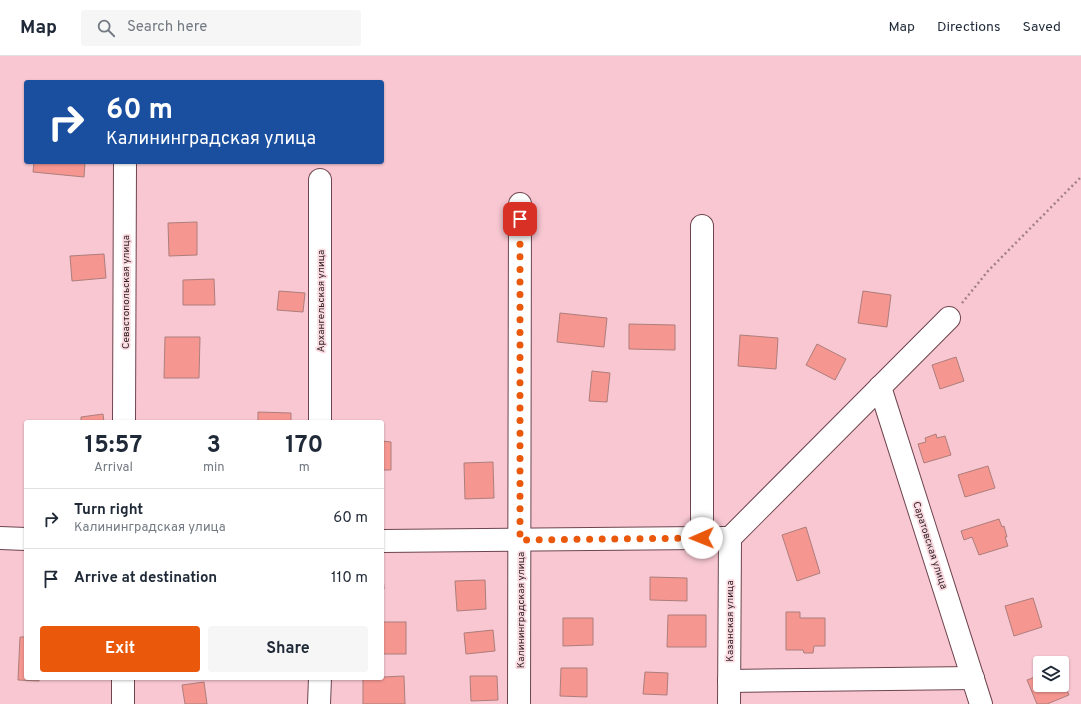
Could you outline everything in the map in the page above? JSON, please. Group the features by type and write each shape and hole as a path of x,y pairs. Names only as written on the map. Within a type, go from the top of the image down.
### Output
{"street":[{"name":"Севастопольская улица","path":"124,420 125,164"},
{"name":"Архангельская улица","path":"320,180 320,420"},
{"name":"Калининградская улица","path":"520,204 520,704"},
{"path":"702,226 702,538"},
{"path":"384,541 730,538 949,318"},
{"name":"Саратовская улица","path":"880,387 981,704"},
{"path":"0,538 24,539"},
{"name":"Казанская улица","path":"729,704 730,538"},
{"path":"729,681 973,678"},
{"path":"123,680 123,704"},
{"path":"320,680 320,704"}],"path":[{"path":"949,318 988,272 1081,177"}],"building":[{"path":"34,164 85,164 84,177 33,172"},
{"path":"197,222 197,255 169,256 168,223"},
{"path":"104,254 106,278 72,281 70,256"},
{"path":"214,279 215,305 183,305 183,280"},
{"path":"279,291 305,293 303,312 277,310"},
{"path":"863,291 891,295 887,327 858,323"},
{"path":"560,313 607,318 604,347 557,342"},
{"path":"629,324 675,325 675,350 629,349"},
{"path":"740,335 778,338 776,369 738,366"},
{"path":"165,337 200,337 199,378 164,378"},
{"path":"817,344 846,359 835,380 806,365"},
{"path":"956,357 964,381 940,389 932,365"},
{"path":"592,371 610,373 607,402 589,401"},
{"path":"258,412 291,413 291,420 258,420"},
{"path":"103,414 104,420 81,420 81,417"},
{"path":"936,434 937,438 945,436 951,455 924,463 918,444 926,442 925,438"},
{"path":"384,441 391,442 391,470 384,470"},
{"path":"493,462 494,498 465,499 464,463"},
{"path":"988,466 995,488 965,497 958,475"},
{"path":"999,519 1002,527 1004,526 1008,546 979,555 972,537 964,540 961,531"},
{"path":"806,527 820,573 797,581 782,535"},
{"path":"650,577 687,578 687,601 650,600"},
{"path":"485,580 486,609 457,611 455,581"},
{"path":"1033,598 1042,627 1014,636 1005,606"},
{"path":"786,612 800,612 800,618 825,618 825,646 814,646 813,653 804,653 803,650 786,650"},
{"path":"668,615 706,615 706,647 667,647"},
{"path":"563,618 593,618 593,645 563,646"},
{"path":"384,622 406,622 406,654 384,654"},
{"path":"493,630 495,651 466,654 464,633"},
{"path":"20,637 24,637 24,680 39,681 18,680"},
{"path":"561,668 587,668 587,697 560,696"},
{"path":"645,672 668,673 667,695 643,694"},
{"path":"404,676 405,704 363,704 363,680 384,680 384,677"},
{"path":"470,676 497,676 498,700 471,701"},
{"path":"1033,678 1033,692 1068,692 1069,695 1047,704 1037,704 1027,680"},
{"path":"204,682 207,704 185,704 182,685"}],"route":[{"path":"520,219 520,540 702,538"}]}
